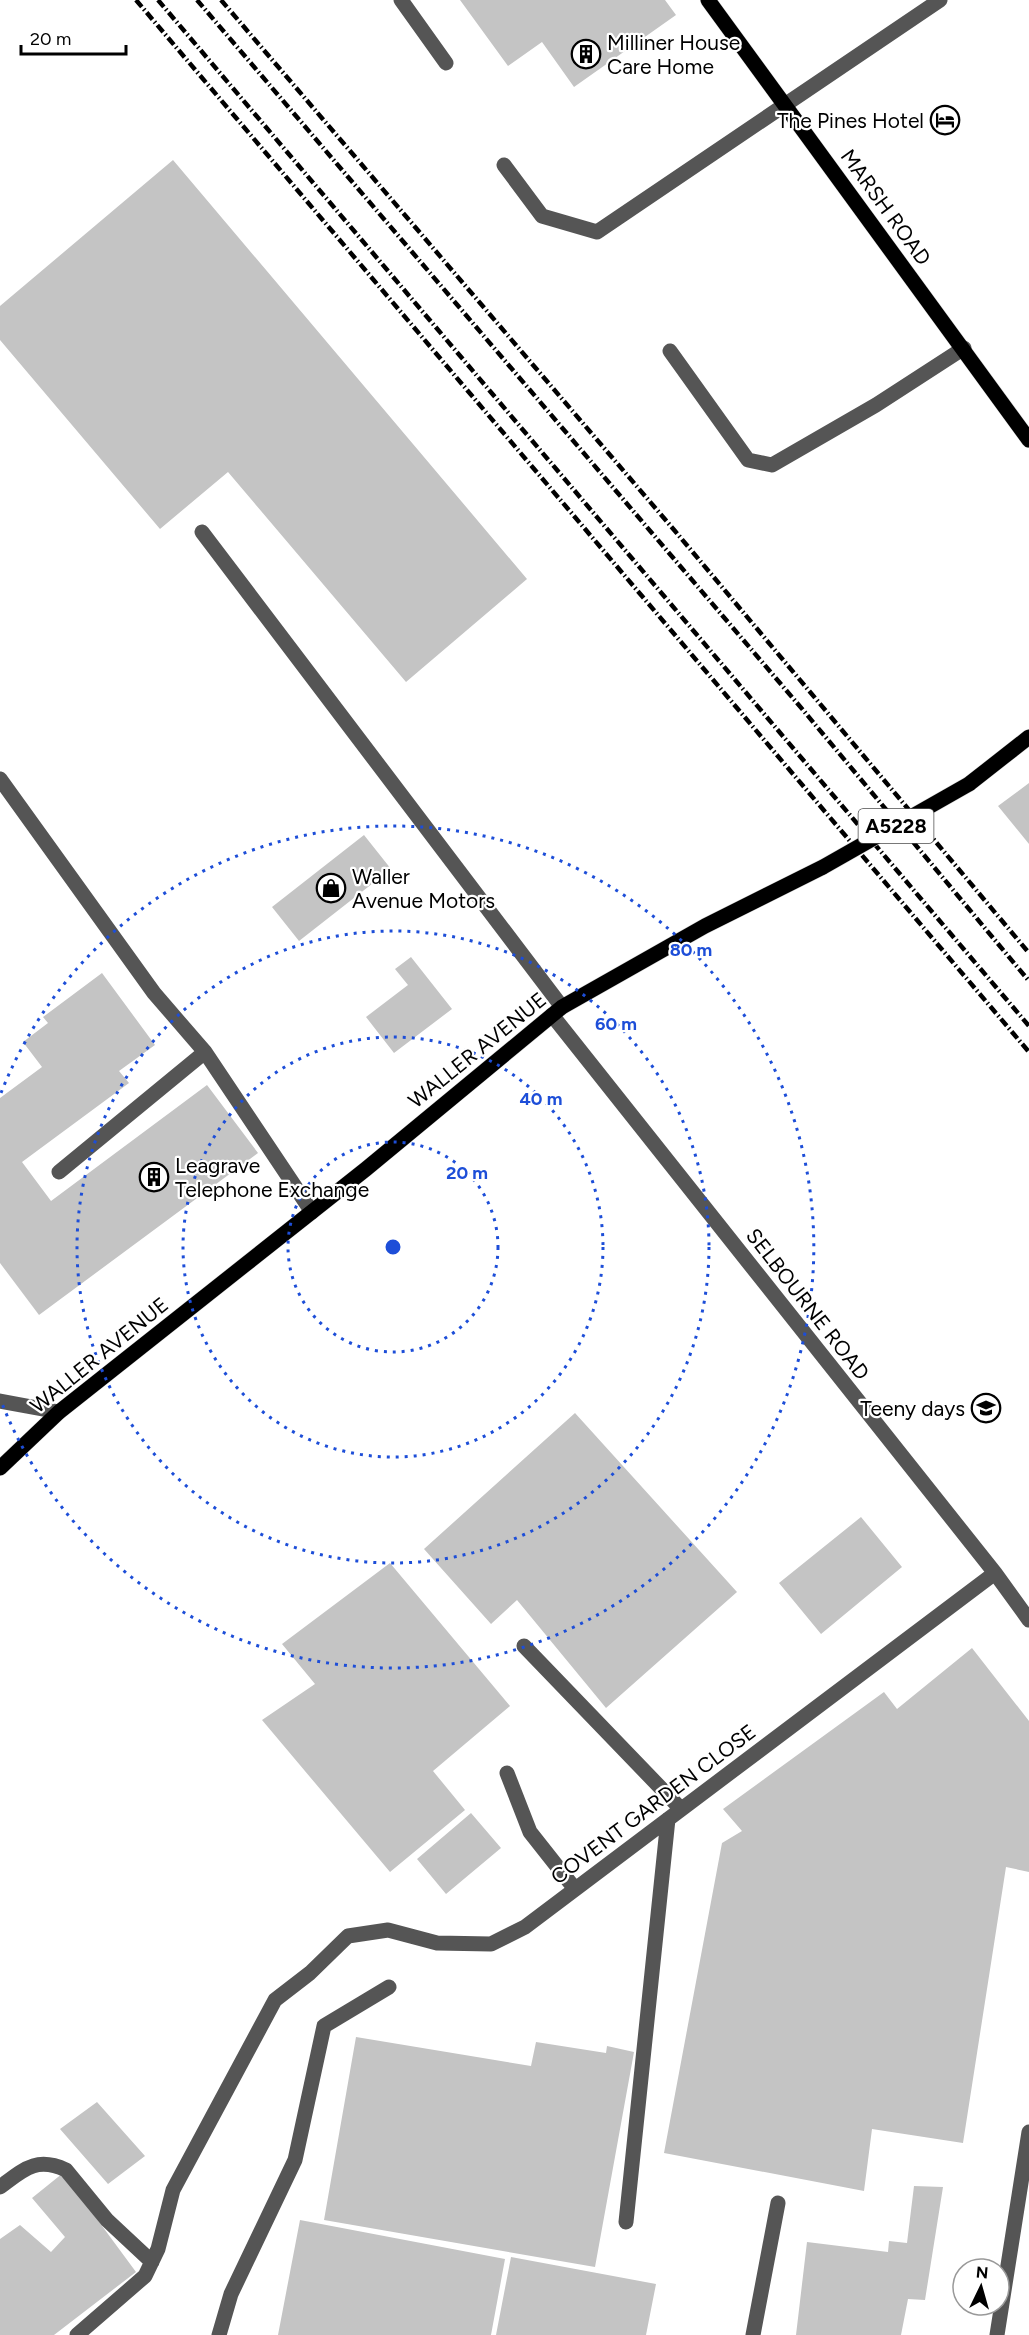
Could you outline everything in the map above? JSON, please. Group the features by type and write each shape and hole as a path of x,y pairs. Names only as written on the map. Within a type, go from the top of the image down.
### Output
{"main road":[{"name":"MARSH ROAD","path":"708,0 1029,440"},
{"name":"WALLER AVENUE","path":"0,1468 59,1412 312,1212 557,1011 705,926 823,867 969,784 1029,737"}],"street":[{"path":"401,0 446,63"},
{"path":"504,165 542,216 597,232 940,0"},
{"path":"669,351 748,460 772,465 876,405 964,348"},
{"name":"SELBOURNE ROAD","path":"202,532 557,1011 1029,1620"},
{"path":"0,779 154,993 205,1053 312,1212"},
{"path":"59,1172 205,1053"},
{"path":"0,1401 59,1412"},
{"name":"COVENT GARDEN CLOSE","path":"77,2335 146,2276 158,2249 173,2190 275,2000 310,1973 348,1936 388,1930 437,1943 490,1944 525,1927 994,1573"},
{"path":"524,1646 675,1814 626,2222"},
{"path":"507,1773 530,1832 575,1889"},
{"path":"219,2335 231,2294 295,2160 324,2026 389,1987"},
{"path":"997,2335 1029,2132"},
{"path":"0,2187 28,2166 57,2166 66,2170 107,2220 152,2262"},
{"path":"753,2335 778,2203"}],"building":[{"name":"Milliner House Care Home","path":"460,0 665,0 676,15 574,87 542,42 508,66"},
{"path":"173,160 527,579 406,682 228,472 160,529 0,340 0,306"},
{"path":"1029,783 1029,844 998,806"},
{"name":"Waller Avenue Motors","path":"364,835 391,869 299,941 272,907"},
{"path":"411,957 452,1009 394,1053 366,1017 408,985 395,969"},
{"path":"102,973 155,1045 119,1071 129,1083 22,1162 51,1201 207,1085 258,1153 39,1315 0,1263 0,1098 42,1067 23,1042 48,1023 43,1017"},
{"path":"575,1413 737,1592 606,1708 517,1600 491,1624 424,1549"},
{"path":"861,1517 902,1567 821,1634 779,1583"},
{"path":"390,1563 510,1706 433,1771 465,1810 390,1872 262,1720 315,1684 282,1644"},
{"path":"972,1648 1029,1721 1029,1872 1006,1867 963,2143 872,2129 864,2191 664,2153 722,1843 742,1831 723,1809 884,1692 897,1709"},
{"path":"471,1813 501,1848 446,1894 417,1859"},
{"path":"356,2037 531,2066 536,2042 606,2053 607,2046 634,2052 595,2267 324,2220"},
{"path":"97,2102 145,2156 108,2184 60,2129"},
{"path":"63,2173 136,2272 54,2335 0,2335 0,2239 20,2225 51,2252 65,2237 32,2198"},
{"path":"914,2186 943,2187 925,2300 908,2299 901,2335 796,2335 807,2242 888,2252 889,2241 907,2243"},
{"path":"300,2220 505,2259 491,2335 278,2335"},
{"path":"511,2257 656,2284 646,2335 496,2335"}],"railway":[{"path":"136,0 1029,1052"},
{"path":"158,0 1029,1026"},
{"path":"197,0 803,710 1029,981"},
{"path":"221,0 675,531 1029,953"}],"place":[{"name":"Milliner House Care Home","path":"586,54"},
{"name":"The Pines Hotel","path":"945,120"},
{"name":"Waller Avenue Motors","path":"331,888"},
{"name":"Leagrave Telephone Exchange","path":"154,1177"},
{"name":"Teeny days","path":"986,1408"}]}
